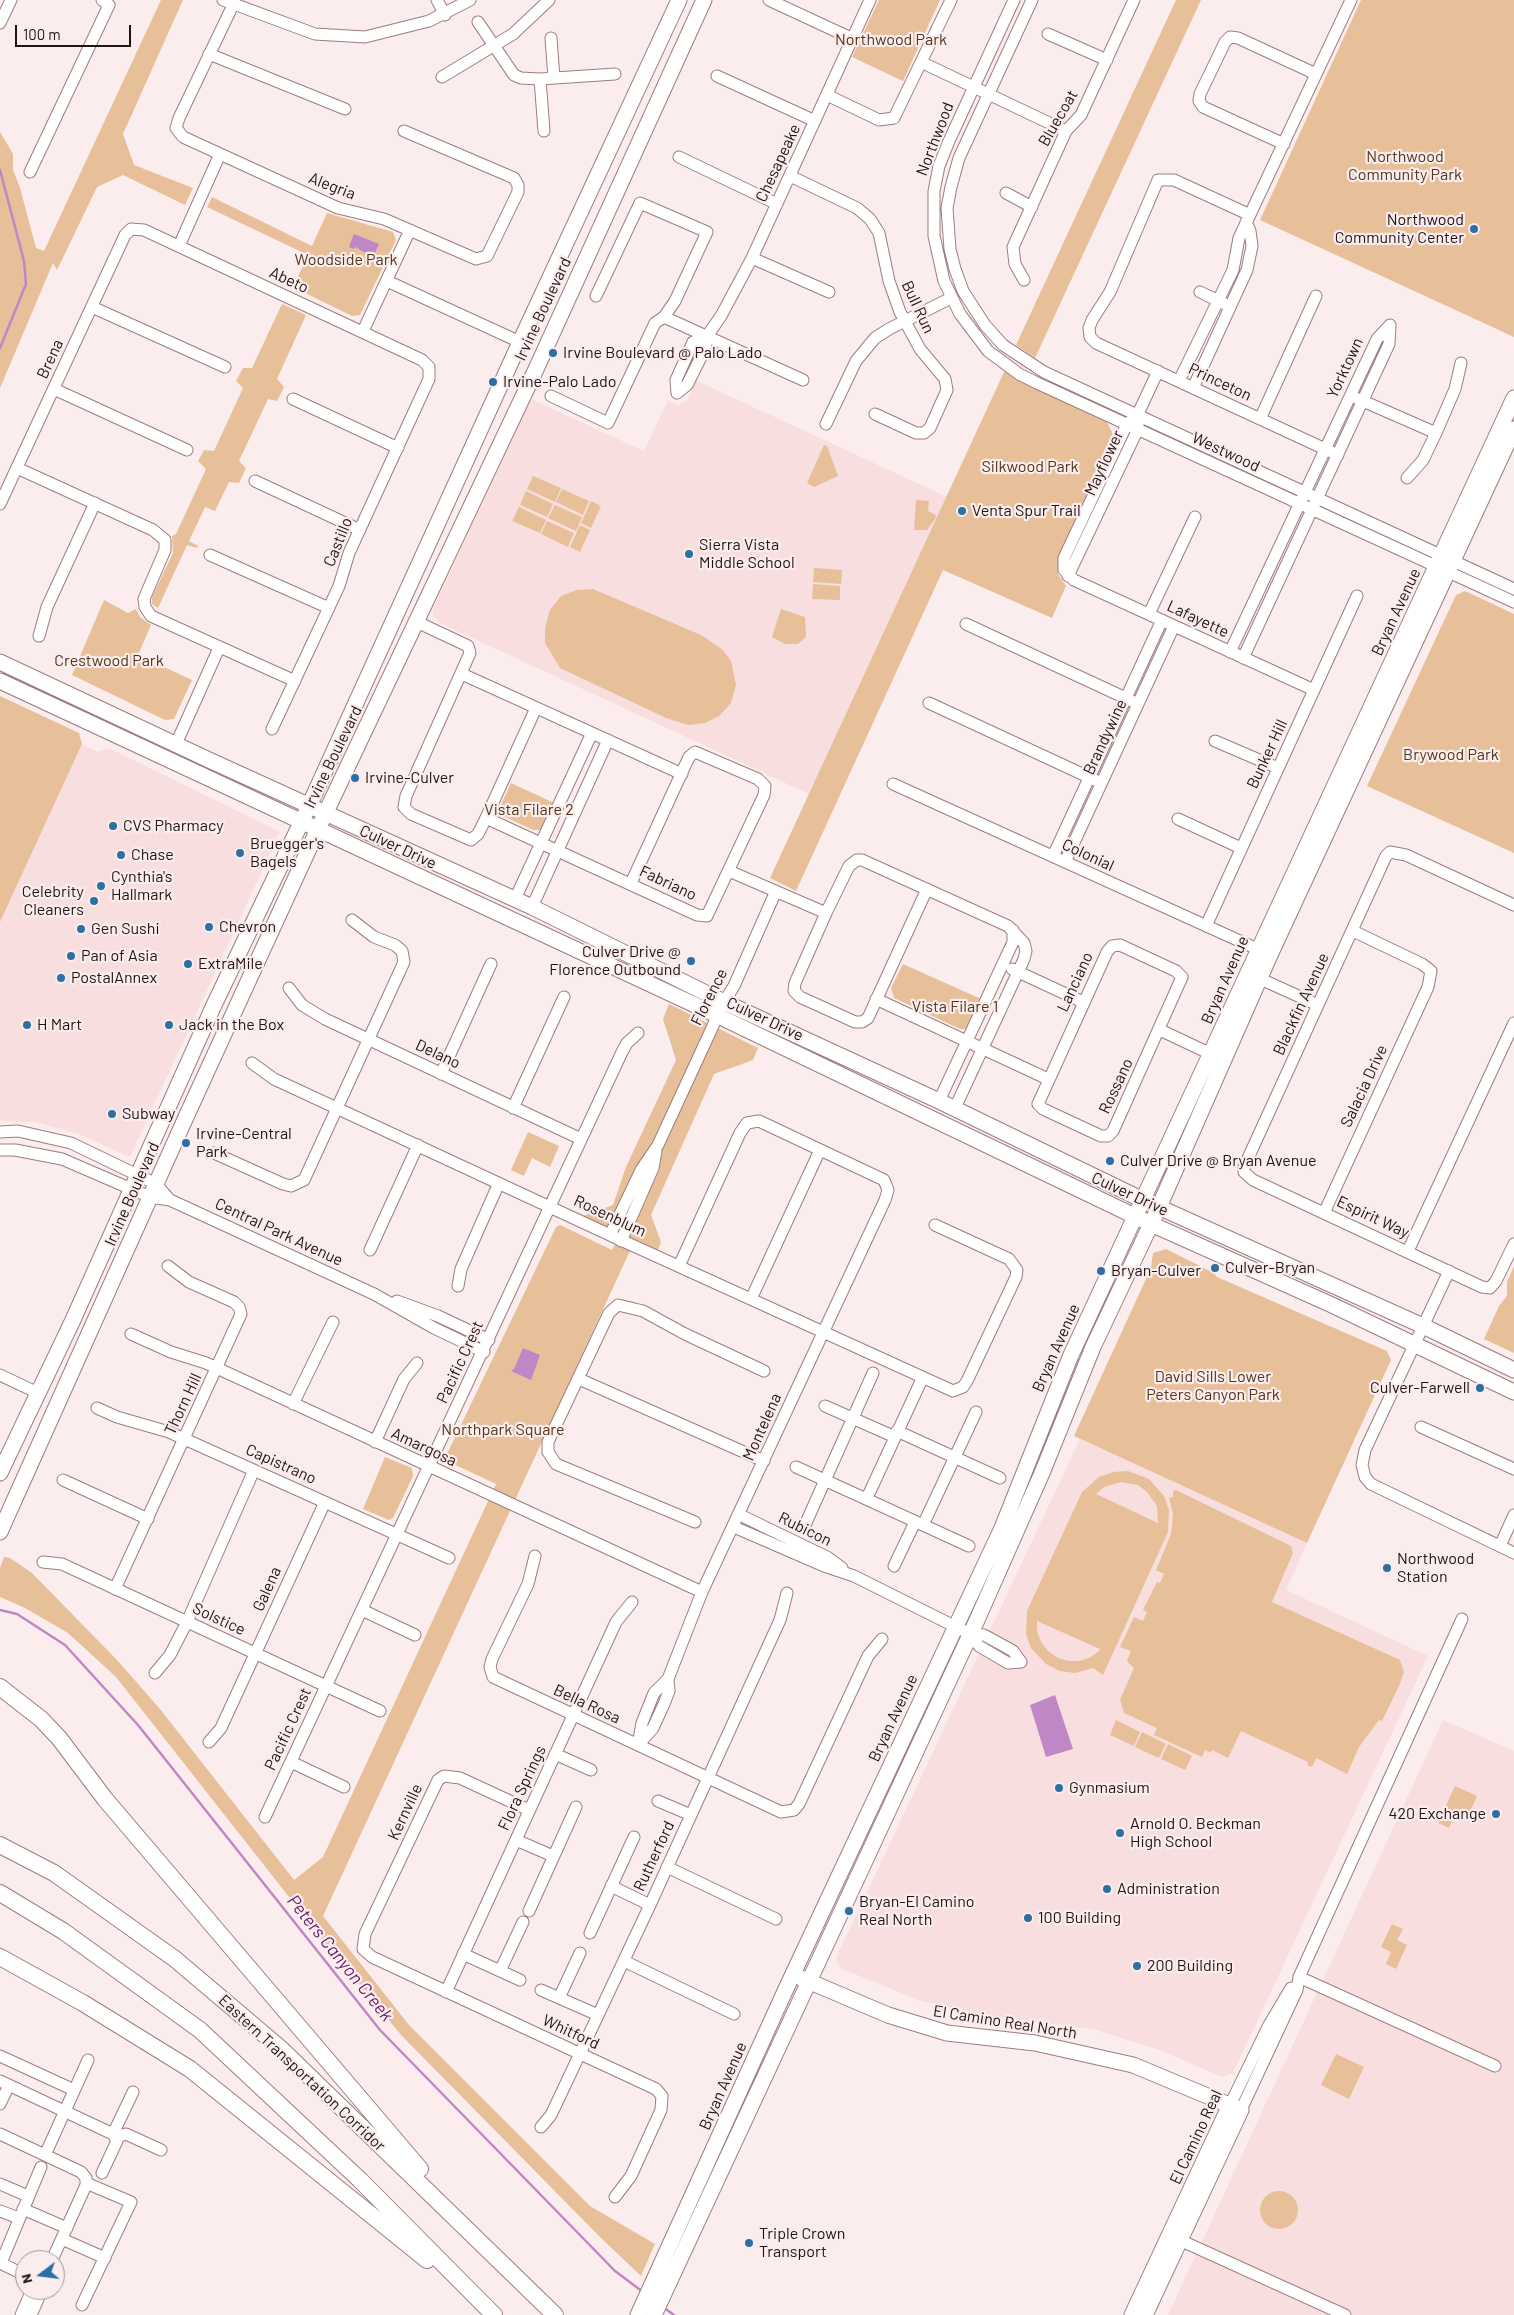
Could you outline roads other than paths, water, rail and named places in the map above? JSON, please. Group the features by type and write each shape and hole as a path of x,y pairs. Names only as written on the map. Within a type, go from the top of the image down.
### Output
{"highway":[{"path":"0,1687 41,1719 59,1738 105,1799 442,2194 460,2223"},
{"name":"Eastern Transportation Corridor","path":"0,1845 54,1873 175,1958 280,2048 555,2315"},
{"path":"0,1893 63,1931 200,2030 346,2167 491,2312"},
{"path":"0,1957 190,2068 491,2312"}],"main road":[{"name":"Irvine Boulevard","path":"0,1473 132,1189 214,1005 310,806 520,342 679,0"},
{"name":"Irvine Boulevard","path":"0,1532 18,1488 318,829 417,622 704,0"},
{"name":"Bryan Avenue","path":"1445,564 1514,398"},
{"name":"Bryan Avenue","path":"644,2314 718,2175 970,1634 1042,1473 1093,1346 1159,1207 1264,952 1445,564 1514,429"},
{"name":"Culver Drive","path":"0,662 532,907 721,1009 1151,1224 1332,1305 1414,1346 1514,1392"},
{"name":"Culver Drive","path":"0,681 318,829 721,1009 955,1108 1143,1200 1423,1326 1514,1370"},
{"name":"Bryan Avenue","path":"665,2273 737,2096 1017,1495 1071,1355 1211,1054 1254,976"},
{"path":"18,1488 15,1479 17,1468 44,1407 38,1393"},
{"name":"El Camino Real North","path":"793,1974 888,2015 928,2028 947,2033 1044,2044 1133,2065 1235,2108"},
{"path":"718,2175 716,2169 718,2157 740,2104 737,2096"},
{"name":"El Camino Real","path":"1145,2315 1175,2238 1235,2108"},
{"name":"El Camino Real","path":"1132,2315 1175,2238"}],"street":[{"path":"0,23 11,0"},
{"path":"437,0 445,15"},
{"path":"345,110 209,54 228,2 315,34 365,37 412,27 445,15 470,0"},
{"path":"769,0 852,39"},
{"name":"Chesapeake","path":"708,336 752,258 870,0"},
{"path":"827,95 878,120 890,120 898,114 951,0"},
{"name":"Northwood","path":"951,298 940,265 934,236 934,191 939,166 949,140 1014,0"},
{"name":"Northwood","path":"963,291 950,249 947,208 950,187 987,94 1032,0"},
{"name":"Bluecoat","path":"1024,280 1015,264 1013,247 1066,131 1081,115 1134,0"},
{"path":"1179,381 1233,270 1239,238 1316,74 1347,1"},
{"path":"30,172 105,2"},
{"path":"442,76 512,34 543,2"},
{"path":"478,22 514,75 521,78 540,79 615,74"},
{"path":"1048,34 1106,60"},
{"path":"1284,144 1210,111 1199,101 1200,94 1225,42 1230,37 1316,74"},
{"path":"551,38 554,78"},
{"name":"Alegria","path":"209,54 176,128 183,137 338,208 384,219 476,259 482,259 487,256 515,199 518,185 514,178 404,131"},
{"path":"923,63 1066,131"},
{"path":"717,76 815,121"},
{"path":"540,79 544,131"},
{"path":"179,246 220,154"},
{"path":"679,157 777,204"},
{"name":"Bull Run","path":"790,176 857,208 870,219 878,233 889,282 904,321 920,349 945,378 947,390 930,428 924,433 916,433 875,414"},
{"name":"Princeton","path":"1248,219 1174,180 1158,180 1110,292 1092,320 1089,328 1090,337 1096,343 1338,455"},
{"path":"1006,193 1032,206"},
{"path":"551,396 608,423 654,323 664,317 675,300 707,232 640,203 596,296"},
{"path":"1193,388 1231,307 1250,258 1251,236 1248,219"},
{"name":"Abeto","path":"131,229 144,230 363,331 422,360 429,367"},
{"name":"Brena","path":"0,504 125,235 131,229"},
{"path":"363,331 410,230"},
{"path":"752,258 829,292"},
{"path":"387,281 520,342"},
{"name":"Westwood","path":"963,291 985,325 1003,345 1021,359 1044,372 1319,499 1514,602"},
{"path":"1200,292 1231,307"},
{"path":"1260,419 1316,296"},
{"path":"826,424 856,361 876,338 904,321 951,298"},
{"name":"Westwood","path":"951,298 988,351 1027,378 1299,504 1445,564 1514,589"},
{"path":"92,307 225,367"},
{"path":"664,317 803,380"},
{"name":"Yorktown","path":"1230,652 1377,339 1390,325 1389,344 1319,499 1243,658"},
{"path":"1407,478 1422,460 1436,433 1455,389 1461,363"},
{"name":"Castillo","path":"272,729 329,608 360,530 429,379 429,367"},
{"name":"Mayflower","path":"1068,576 1158,371"},
{"path":"54,389 187,450"},
{"path":"1350,396 1436,433"},
{"path":"292,399 398,448"},
{"path":"17,468 153,530 165,540 166,550 146,592 144,604 151,616 294,681"},
{"path":"255,481 360,530"},
{"path":"39,636 47,607 95,503"},
{"path":"1149,614 1195,517"},
{"path":"210,555 329,608"},
{"name":"Lafayette","path":"1068,576 1314,690"},
{"name":"Bunker Hill","path":"1206,926 1357,596"},
{"name":"Brandywine","path":"1053,856 1162,620"},
{"path":"417,622 468,646 470,653 406,796 404,806 411,814 471,840 478,834 486,818 536,708"},
{"path":"966,624 1138,704"},
{"name":"Brandywine","path":"1065,862 1174,626"},
{"path":"176,744 219,648"},
{"path":"462,674 682,774 631,883"},
{"path":"928,703 1102,783"},
{"path":"515,899 592,733"},
{"path":"532,907 608,740"},
{"path":"1215,740 1278,768"},
{"name":"Fabriano","path":"486,818 631,883 697,915 707,916 764,795 765,786 758,779 696,752 689,757 682,774"},
{"name":"Colonial","path":"893,784 1264,952"},
{"path":"1178,819 1242,848"},
{"name":"Blackfin Avenue","path":"1244,1172 1245,1162 1353,931 1383,862 1390,852 1406,855 1514,905"},
{"path":"927,889 868,1018 862,1022 848,1019 800,996 794,991 795,983 826,913 853,862 862,860 927,889 1013,930 1020,937 1026,951 955,1108"},
{"path":"729,871 826,913"},
{"name":"Florence","path":"616,1238 641,1170 658,1145 721,1009 734,986 776,891"},
{"path":"214,1153 283,1184 291,1186 304,1180 402,970 404,956 402,951 395,945 374,937 352,920"},
{"path":"939,1101 1012,942 1013,930"},
{"name":"Salacia Drive","path":"1324,1212 1428,987 1432,971 1422,964 1353,931"},
{"name":"Lanciano","path":"1038,1104 1107,952 1112,946 1120,945 1176,971 1182,977"},
{"path":"441,1074 491,964"},
{"path":"1002,965 1084,1002"},
{"path":"1254,976 1318,1005"},
{"name":"Rossano","path":"1038,1104 1043,1109 1094,1132 1108,1136 1113,1131 1160,1030 1182,977"},
{"name":"Delano","path":"289,988 310,1011 581,1139"},
{"path":"513,1108 564,996"},
{"path":"876,999 1048,1079"},
{"path":"1408,1252 1514,1023"},
{"path":"1160,1030 1211,1054"},
{"name":"Pacific Crest","path":"265,1816 428,1466 484,1352 622,1052 638,1033"},
{"name":"Rosenblum","path":"252,1062 274,1079 336,1108 922,1379 947,1390 958,1391 967,1381 1016,1276 1016,1266 1009,1259 936,1225"},
{"path":"679,1266 740,1133 747,1122 759,1121 820,1150 751,1299"},
{"name":"Central Park Avenue","path":"0,1132 18,1132 71,1143 138,1175 153,1190 170,1200 374,1294 434,1328 484,1352"},
{"path":"370,1250 418,1145"},
{"name":"Central Park Avenue","path":"0,1150 15,1150 62,1159 132,1189 153,1190"},
{"name":"Montelena","path":"638,1745 646,1711 654,1694 668,1679 702,1592 740,1515 885,1200 888,1190 884,1180 820,1150"},
{"name":"Espirit Way","path":"1244,1172 1253,1180 1482,1287 1490,1288 1496,1281 1514,1244"},
{"path":"458,1286 461,1269 499,1183"},
{"name":"Thorn Hill","path":"115,1589 240,1321 239,1307 234,1302 189,1282 168,1266"},
{"path":"1449,1272 1365,1450 1362,1465 1365,1477 1371,1484 1514,1553"},
{"name":"Central Park Avenue","path":"374,1294 438,1316 488,1340"},
{"path":"695,1522 556,1464 548,1452 548,1442 609,1313 618,1305 634,1307 643,1311 685,1334 764,1370"},
{"path":"293,1404 333,1322"},
{"name":"Amargosa","path":"131,1334 217,1369 702,1592"},
{"path":"375,1442 404,1379 417,1362"},
{"path":"805,1525 873,1373"},
{"path":"0,1375 38,1393"},
{"path":"579,1378 764,1461"},
{"path":"867,1498 922,1379"},
{"path":"825,1406 955,1457 1000,1478"},
{"name":"Capistrano","path":"97,1408 185,1439 449,1558"},
{"path":"894,1566 955,1457 976,1412"},
{"path":"1421,1427 1514,1470"},
{"path":"796,1467 969,1546"},
{"path":"155,1673 170,1655 187,1622 254,1470"},
{"path":"63,1480 148,1519"},
{"name":"Galena","path":"209,1742 221,1728 325,1502"},
{"name":"Rubicon","path":"740,1515 827,1557 854,1576"},
{"path":"1500,1546 1514,1515"},
{"name":"Rubicon","path":"734,1527 824,1566 854,1576 970,1634"},
{"name":"Bella Rosa","path":"535,1556 528,1584 492,1659 490,1673 497,1680 781,1812 794,1810 799,1804 868,1656 882,1638"},
{"name":"Solstice","path":"43,1562 62,1564 380,1711"},
{"name":"Rutherford","path":"540,2128 551,2115 650,1905 780,1620 787,1593"},
{"name":"Flora Springs","path":"446,1992 616,1622 632,1602"},
{"path":"362,1610 415,1635"},
{"name":"El Camino Real","path":"1235,2108 1269,2025 1300,1977 1462,1619"},
{"name":"Montelena","path":"638,1745 653,1728 658,1717 669,1691 668,1679"},
{"path":"646,1711 658,1717"},
{"path":"555,1754 591,1770"},
{"path":"291,1762 344,1787"},
{"name":"Kernville","path":"363,1948 365,1934 438,1780 444,1776 460,1778 529,1810"},
{"path":"658,1801 691,1815"},
{"path":"529,1911 576,1807"},
{"path":"590,1933 634,1837"},
{"path":"516,1840 554,1856"},
{"path":"667,1867 776,1918"},
{"path":"612,1886 650,1905"},
{"path":"500,1971 523,1922"},
{"name":"Whitford","path":"363,1948 372,1958 656,2089 662,2096 661,2110 631,2176 615,2197"},
{"path":"559,1998 580,1953"},
{"path":"463,1954 520,1980"},
{"path":"624,1960 734,2014"},
{"path":"1300,1977 1495,2066"},
{"path":"541,1990 598,2015"},
{"path":"0,2056 74,2090"},
{"path":"45,2155 88,2060"},
{"path":"0,2104 4,2083 115,2135 126,2134 161,2150"},
{"path":"102,2173 117,2141 115,2135 133,2092"},
{"path":"0,2134 81,2172 87,2184 131,2202 82,2306"},
{"path":"15,2270 0,2263 41,2167"},
{"path":"0,2184 28,2196"},
{"path":"57,2250 87,2184"},
{"path":"0,2211 21,2214 65,2234 105,2258"},
{"path":"1175,2238 1345,2315"},
{"path":"21,2315 28,2300"},
{"path":"31,2315 38,2300"}],"waterway":[{"path":"0,170 24,261 26,284 0,348"},
{"name":"Peters Canyon Creek","path":"0,1610 17,1614 65,1645 138,1725 380,2030 615,2271 643,2292"},
{"name":"Peters Canyon Creek","path":"663,2307 674,2315"}],"place":[{"name":"Northwood Community Center","path":"1474,229"},
{"name":"Irvine Boulevard @ Palo Lado","path":"553,353"},
{"name":"Irvine-Palo Lado","path":"493,382"},
{"name":"Venta Spur Trail","path":"962,511"},
{"name":"Sierra Vista Middle School","path":"689,554"},
{"name":"Irvine-Culver","path":"355,778"},
{"name":"CVS Pharmacy","path":"113,826"},
{"name":"Bruegger's Bagels","path":"240,853"},
{"name":"Chase","path":"121,855"},
{"name":"Cynthia's Hallmark","path":"101,886"},
{"name":"Celebrity Cleaners","path":"94,901"},
{"name":"Chevron","path":"209,927"},
{"name":"Gen Sushi","path":"81,929"},
{"name":"Pan of Asia","path":"71,956"},
{"name":"Culver Drive @ Florence Outbound","path":"691,961"},
{"name":"ExtraMile","path":"188,964"},
{"name":"PostalAnnex","path":"61,978"},
{"name":"H Mart","path":"27,1025"},
{"name":"Jack in the Box","path":"169,1025"},
{"name":"Subway","path":"112,1114"},
{"name":"Irvine-Central Park","path":"186,1143"},
{"name":"Culver Drive @ Bryan Avenue","path":"1110,1161"},
{"name":"Culver-Bryan","path":"1215,1268"},
{"name":"Bryan-Culver","path":"1101,1271"},
{"name":"Culver-Farwell","path":"1480,1388"},
{"name":"Northwood Station","path":"1387,1568"},
{"name":"Gynmasium","path":"1059,1788"},
{"name":"420 Exchange","path":"1496,1814"},
{"name":"Arnold O. Beckman High School","path":"1120,1833"},
{"name":"Administration","path":"1107,1889"},
{"name":"Bryan-El Camino Real North","path":"849,1911"},
{"name":"100 Building","path":"1028,1918"},
{"name":"200 Building","path":"1137,1966"},
{"name":"Triple Crown Transport","path":"749,2243"}],"park label":[{"name":"Northwood Park","path":"891,40"},
{"name":"Northwood Community Park","path":"1405,166"},
{"name":"Woodside Park","path":"346,260"},
{"name":"Silkwood Park","path":"1030,467"},
{"name":"Crestwood Park","path":"109,661"},
{"name":"Brywood Park","path":"1451,755"},
{"name":"Vista Filare 2","path":"529,810"},
{"name":"Vista Filare 1","path":"955,1007"},
{"name":"David Sills Lower Peters Canyon Park","path":"1213,1386"},
{"name":"Northpark Square","path":"503,1430"}]}
